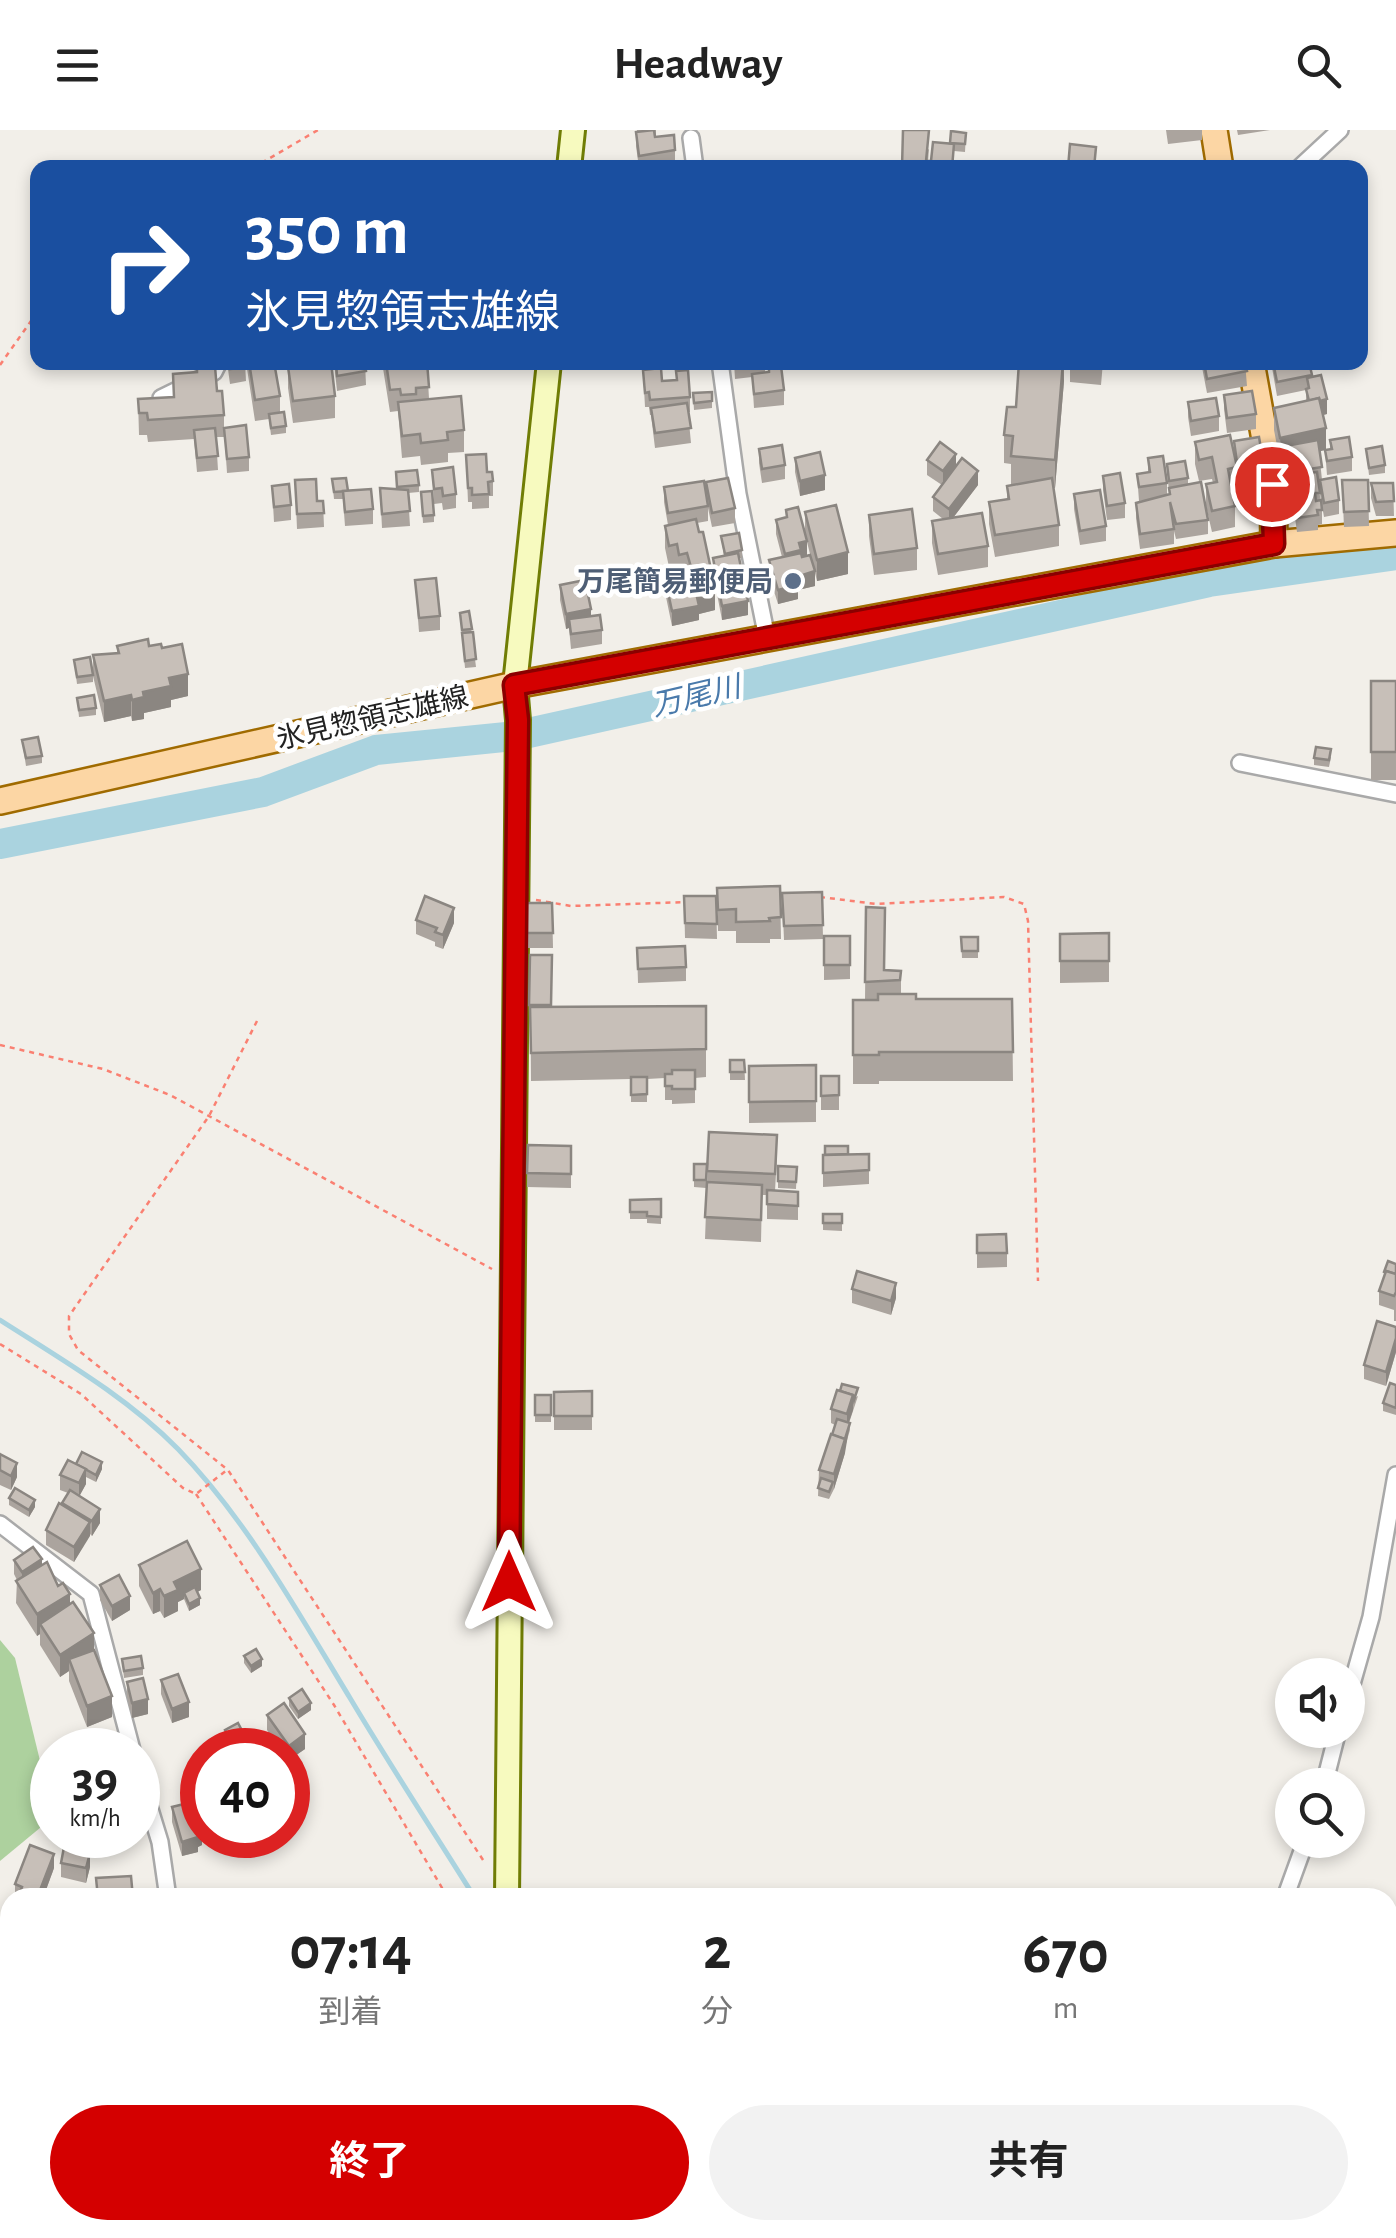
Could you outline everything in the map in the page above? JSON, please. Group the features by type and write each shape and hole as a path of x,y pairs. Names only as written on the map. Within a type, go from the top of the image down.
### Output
{"main road":[{"path":"1214,130 1219,160"},
{"path":"1253,370 1272,484 1274,544"},
{"name":"氷見惣領志雄線","path":"0,801 514,685 1274,544 1396,534"}],"street":[{"path":"570,160 573,130"},
{"path":"1308,160 1340,130"},
{"path":"691,138 694,160"},
{"path":"161,398 215,370"},
{"path":"507,1888 518,720 514,685 549,370"},
{"path":"721,370 738,494 768,638"},
{"path":"1240,763 1396,794"},
{"path":"1359,1658 1371,1617 1396,1475"},
{"path":"0,1524 91,1594 126,1728"},
{"path":"160,1842 167,1888"},
{"path":"1289,1888 1300,1858"}],"path":[{"path":"266,160 318,130"},
{"path":"0,365 30,322"},
{"path":"514,897 571,906 703,901"},
{"path":"816,898 876,904 1004,897 1024,904 1028,921 1038,1281"},
{"path":"256,1021 209,1116 68,1316 69,1334 78,1350 228,1470 479,1857 505,1888"},
{"path":"0,1045 103,1069 170,1096 511,1280"},
{"path":"0,1344 81,1394 183,1488 196,1494 334,1705 442,1888"},
{"path":"196,1494 228,1470"}],"green space":[{"path":"0,1640 15,1658 32,1728 30,1836 0,1861"}],"building":[{"path":"654,130 655,137 674,135 675,150 639,156 636,132"},
{"path":"903,130 929,130 926,160 902,160"},
{"path":"951,131 966,133 965,144 950,143"},
{"path":"933,142 954,144 953,160 931,160"},
{"path":"1070,144 1096,147 1095,160 1069,160"},
{"path":"215,370 224,415 148,420 147,413 139,413 138,399 174,397 173,374"},
{"path":"250,370 275,370 280,396 255,400"},
{"path":"288,370 332,370 335,396 293,401"},
{"path":"337,370 366,370 366,371 337,376"},
{"path":"387,370 428,370 429,387 416,388 416,394 401,395 400,389 390,390"},
{"path":"643,370 661,370 662,381 677,380 676,371 688,370 690,397 650,400 649,392 645,393"},
{"path":"782,370 784,390 754,394 752,374"},
{"path":"1018,370 1062,370 1055,460 1011,456 1013,436 1004,435 1007,407 1016,407"},
{"path":"1205,370 1247,371 1207,379"},
{"path":"1275,370 1311,370 1312,375 1277,382"},
{"path":"1321,375 1327,399 1309,401 1307,378"},
{"path":"1252,391 1256,414 1227,418 1224,395"},
{"path":"712,392 712,401 694,403 693,393"},
{"path":"461,396 464,430 447,432 448,440 421,443 420,434 402,436 398,402"},
{"path":"1216,398 1219,416 1191,421 1188,402"},
{"path":"1319,398 1326,428 1280,438 1274,408"},
{"path":"687,403 691,428 655,433 651,408"},
{"path":"284,412 286,426 271,428 269,414"},
{"path":"246,425 249,457 227,459 224,428"},
{"path":"215,428 218,456 197,458 194,430"},
{"path":"1230,435 1237,467 1228,469 1235,506 1212,511 1206,484 1217,482 1212,457 1199,460 1195,442"},
{"path":"1259,437 1264,466 1238,470 1234,441"},
{"path":"1349,437 1352,457 1327,461 1325,450 1332,449 1330,440"},
{"path":"1318,440 1322,467 1285,473 1280,447"},
{"path":"940,442 956,454 943,471 927,460"},
{"path":"782,445 785,465 762,469 759,449"},
{"path":"1382,446 1385,465 1369,468 1366,449"},
{"path":"820,452 825,475 800,481 795,458"},
{"path":"486,454 487,472 492,472 493,481 488,482 489,494 472,495 466,455"},
{"path":"1163,456 1167,483 1139,487 1137,474 1150,472 1148,458"},
{"path":"962,458 978,471 949,509 933,497"},
{"path":"1185,461 1188,478 1169,481 1167,464"},
{"path":"453,467 456,494 443,496 442,488 434,489 432,470"},
{"path":"417,470 419,485 397,487 396,472"},
{"path":"1317,472 1320,493 1315,493 1316,501 1321,500 1322,510 1317,510 1318,515 1297,518 1286,476"},
{"path":"1120,473 1125,503 1107,506 1103,476"},
{"path":"1336,477 1339,500 1324,503 1320,480"},
{"path":"346,478 348,491 334,492 332,479"},
{"path":"728,478 735,508 712,513 706,482"},
{"path":"1052,478 1059,525 995,535 989,502 1009,499 1007,486"},
{"path":"316,479 317,501 323,501 324,513 297,514 295,480"},
{"path":"1342,480 1368,480 1369,511 1344,512"},
{"path":"704,481 708,506 668,513 664,487"},
{"path":"1201,482 1208,520 1176,524 1170,502 1174,529 1140,534 1136,503 1170,494 1169,488"},
{"path":"1371,483 1393,483 1394,501 1376,502"},
{"path":"289,484 291,505 274,507 272,486"},
{"path":"380,488 408,490 410,511 382,514"},
{"path":"371,489 373,509 345,512 343,491"},
{"path":"1100,490 1106,526 1080,531 1074,494"},
{"path":"432,491 434,515 423,516 421,492"},
{"path":"836,505 848,552 817,560 805,512"},
{"path":"798,507 807,541 799,543 801,550 785,554 776,520 787,517 786,510"},
{"path":"912,509 917,548 874,554 869,515"},
{"path":"982,513 988,546 938,554 932,521"},
{"path":"696,519 699,532 703,532 715,588 698,592 687,553 679,555 677,544 669,546 665,526"},
{"path":"739,533 742,550 725,554 721,536"},
{"path":"738,553 748,601 722,606 713,558"},
{"path":"801,553 802,557 810,555 815,571 796,577 798,585 778,590 769,560"},
{"path":"436,578 440,616 419,618 415,580"},
{"path":"683,579 685,586 694,584 699,606 672,611 666,583"},
{"path":"585,580 591,609 566,614 560,585"},
{"path":"469,611 472,629 462,630 460,613"},
{"path":"600,615 602,630 571,634 569,619"},
{"path":"473,632 476,659 465,661 462,633"},
{"path":"148,639 149,646 161,644 162,648 182,644 188,674 169,678 171,686 143,692 144,697 132,700 131,695 104,701 93,655 119,653 117,646"},
{"path":"90,657 93,675 77,677 74,660"},
{"path":"1371,681 1396,681 1396,752 1371,752"},
{"path":"94,695 96,708 79,710 77,698"},
{"path":"38,737 42,756 26,758 22,740"},
{"path":"1316,747 1331,749 1329,760 1314,758"},
{"path":"780,886 781,917 736,922 736,909 718,910 717,888"},
{"path":"822,892 823,925 784,926 782,893"},
{"path":"425,896 454,908 443,935 435,932 437,928 416,920"},
{"path":"684,896 716,896 717,924 685,923"},
{"path":"527,903 552,903 553,933 527,933"},
{"path":"866,907 885,908 884,970 901,971 900,980 865,982"},
{"path":"1109,933 1109,961 1060,961 1060,934"},
{"path":"824,936 850,936 850,965 824,965"},
{"path":"961,937 978,937 978,951 962,951"},
{"path":"685,946 686,967 638,969 637,948"},
{"path":"530,955 552,955 551,1005 529,1005"},
{"path":"878,994 916,994 916,999 1012,999 1013,1052 853,1055 853,1000 878,1000"},
{"path":"706,1006 706,1049 531,1053 530,1007"},
{"path":"730,1060 744,1060 745,1072 730,1072"},
{"path":"816,1065 816,1101 749,1102 749,1066"},
{"path":"672,1070 695,1070 695,1089 665,1086 665,1074 672,1074"},
{"path":"821,1076 839,1076 839,1095 821,1096"},
{"path":"631,1077 647,1077 647,1094 631,1095"},
{"path":"709,1132 777,1135 775,1174 707,1171"},
{"path":"528,1145 571,1146 571,1174 527,1173"},
{"path":"825,1146 848,1146 848,1154 825,1155"},
{"path":"869,1154 869,1170 823,1173 823,1155"},
{"path":"694,1164 707,1164 706,1180 694,1180"},
{"path":"778,1166 797,1167 796,1182 778,1181"},
{"path":"707,1182 762,1185 761,1220 705,1217"},
{"path":"767,1190 798,1192 798,1206 767,1204"},
{"path":"661,1199 661,1217 630,1212 630,1200"},
{"path":"823,1214 842,1214 842,1223 823,1223"},
{"path":"1006,1234 1007,1253 977,1253 977,1235"},
{"path":"1388,1261 1396,1264 1396,1274 1384,1272"},
{"path":"857,1271 896,1283 891,1301 852,1289"},
{"path":"1386,1271 1396,1274 1394,1296 1379,1291"},
{"path":"1377,1321 1396,1327 1386,1372 1364,1365"},
{"path":"1390,1383 1396,1385 1396,1408 1383,1403"},
{"path":"842,1384 858,1388 854,1400 853,1395 840,1391"},
{"path":"837,1390 853,1395 847,1414 831,1409"},
{"path":"592,1391 592,1416 554,1416 554,1392"},
{"path":"535,1395 551,1395 551,1415 535,1415"},
{"path":"837,1419 850,1423 845,1439 832,1435"},
{"path":"831,1434 845,1439 834,1474 819,1470"},
{"path":"82,1452 102,1462 96,1475 76,1464"},
{"path":"0,1454 17,1463 11,1476 0,1470"},
{"path":"68,1460 86,1469 79,1483 60,1475"},
{"path":"821,1478 833,1482 829,1492 818,1488"},
{"path":"15,1488 35,1500 29,1510 9,1498"},
{"path":"70,1490 100,1509 92,1521 62,1503"},
{"path":"59,1503 90,1522 74,1547 46,1530"},
{"path":"187,1541 201,1569 174,1582 178,1590 164,1596 160,1589 153,1593 139,1565"},
{"path":"33,1547 42,1559 22,1572 14,1560"},
{"path":"47,1562 58,1586 63,1583 70,1594 37,1614 16,1581"},
{"path":"119,1575 130,1596 112,1606 100,1585"},
{"path":"195,1587 200,1598 189,1604 184,1593"},
{"path":"73,1602 94,1633 60,1655 40,1624"},
{"path":"256,1649 262,1659 251,1666 244,1656"},
{"path":"94,1650 112,1696 87,1706 69,1659"},
{"path":"141,1656 143,1668 124,1671 122,1659"},
{"path":"178,1674 189,1702 172,1709 161,1680"},
{"path":"143,1678 148,1699 132,1703 127,1682"},
{"path":"302,1689 311,1703 298,1712 289,1698"},
{"path":"284,1703 301,1728 276,1728 267,1715"},
{"path":"180,1805 180,1835 172,1807"},
{"path":"30,1845 30,1858 52,1858 41,1888 15,1884"},
{"path":"62,1858 89,1858 86,1868 61,1863"},
{"path":"131,1876 132,1888 97,1888 96,1878"}],"waterway":[{"name":"万尾川","path":"0,844 263,792 376,750 515,736 1209,582 1396,555"},
{"path":"0,1320 137,1412 178,1449 227,1506 271,1569 469,1888"}],"place":[{"name":"万尾簡易郵便局","path":"793,581"}],"route":[{"path":"509,1582 518,720 514,685 1274,544 1272,484"}]}
